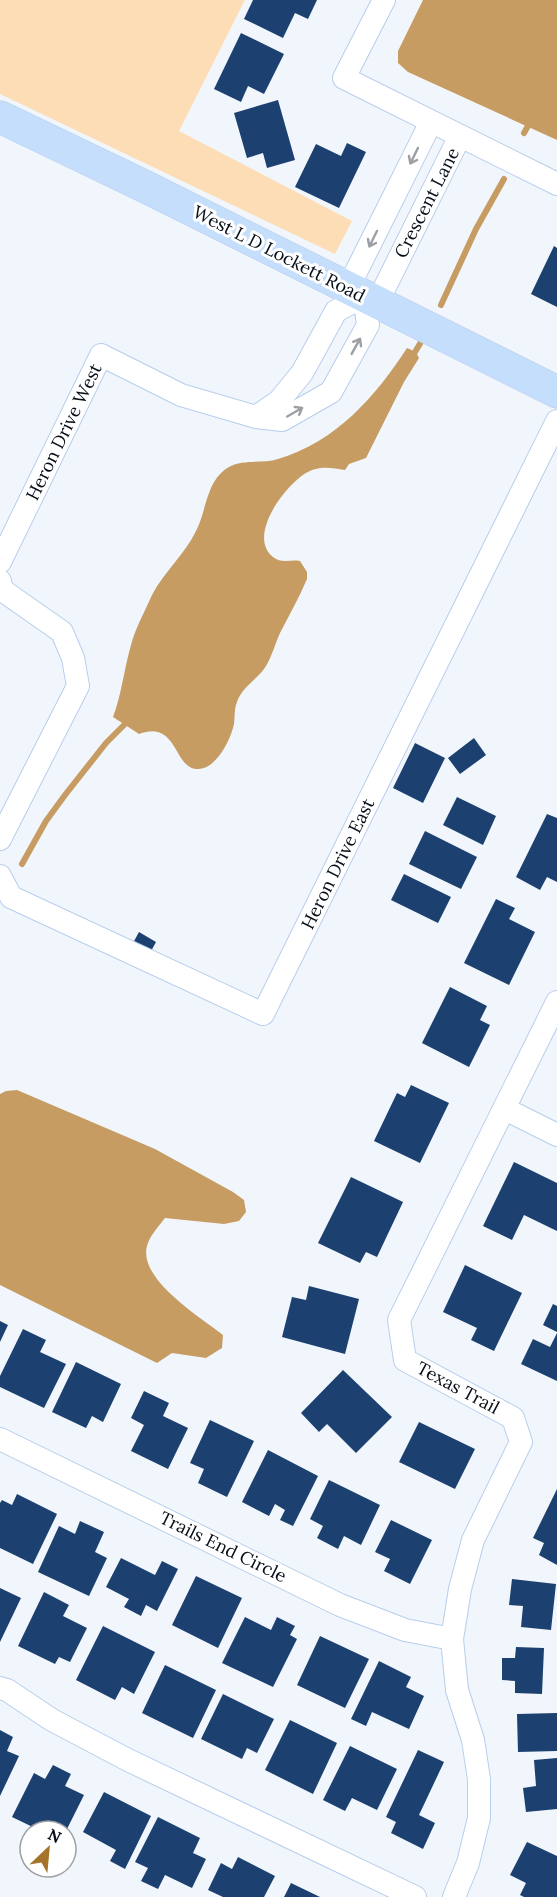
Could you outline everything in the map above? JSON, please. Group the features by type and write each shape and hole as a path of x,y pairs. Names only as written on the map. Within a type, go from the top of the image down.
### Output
{"main road":[{"name":"West L D Lockett Road","path":"0,117 146,187 557,392"}],"street":[{"path":"384,0 344,78 460,136"},
{"name":"Crescent Lane","path":"363,296 431,122"},
{"name":"Crescent Lane","path":"363,296 460,136 557,184"},
{"path":"256,417 279,401 302,373 336,311 363,296"},
{"name":"Heron Drive West","path":"0,562 101,355 182,395 256,417 282,420 331,392 368,325 363,296"},
{"name":"Heron Drive East","path":"0,876 11,897 263,1014 557,421"},
{"path":"0,581 2,590 62,632 73,658 78,686 0,839"},
{"name":"Texas Trail","path":"454,1897 468,1863 479,1818 479,1779 473,1740 457,1690 452,1639 460,1589 473,1540 521,1442 513,1418 405,1360 399,1320 557,1002"},
{"path":"505,1109 557,1135"},
{"name":"Trails End Circle","path":"0,1439 340,1605 405,1630 452,1639"},
{"path":"0,1688 7,1690 52,1720 128,1760 415,1897"}],"shaded area":[{"path":"0,0 245,0 179,131 352,221 335,254 0,94"},
{"path":"423,0 557,0 557,140 408,72 398,63 398,51"},
{"path":"407,348 416,352 419,358 404,382 366,458 349,464 345,470 325,468 312,470 303,475 283,495 267,522 264,535 266,547 273,557 283,561 300,561 307,572 307,579 266,666 239,697 235,707 234,724 222,752 212,764 206,767 199,769 191,767 184,762 169,739 162,733 152,731 139,734 113,717 138,626 152,595 200,523 211,487 221,473 240,463 278,459 299,451 336,429 368,400"},
{"path":"17,1090 155,1149 244,1200 246,1212 239,1221 224,1224 165,1218 152,1234 147,1246 147,1259 161,1284 186,1308 223,1335 222,1348 206,1358 172,1353 157,1363 0,1285 0,1094"}],"building":[{"path":"253,0 317,0 308,19 295,13 283,38 244,19"},
{"path":"241,33 284,54 264,94 248,86 241,102 214,89"},
{"path":"278,100 295,160 267,168 263,153 247,158 234,113"},
{"path":"347,143 366,152 339,208 295,187 316,144 341,156"},
{"path":"554,246 557,248 557,307 531,294"},
{"path":"474,738 486,755 460,774 448,758"},
{"path":"415,743 445,758 423,803 393,788"},
{"path":"457,797 496,816 483,845 443,825"},
{"path":"547,814 557,818 557,882 547,877 540,890 516,877"},
{"path":"425,831 477,857 461,889 409,864"},
{"path":"404,874 451,897 438,923 391,900"},
{"path":"496,899 515,908 509,919 535,932 509,985 464,963"},
{"path":"139,932 156,942 150,953 133,943"},
{"path":"450,987 487,1006 480,1020 490,1025 469,1067 422,1043"},
{"path":"411,1085 449,1103 420,1163 374,1141 397,1093 405,1097"},
{"path":"514,1162 557,1183 557,1231 524,1215 512,1240 483,1226"},
{"path":"351,1177 403,1202 377,1257 366,1252 360,1263 318,1243"},
{"path":"465,1265 522,1293 494,1351 471,1340 477,1328 443,1312"},
{"path":"309,1286 359,1299 345,1354 282,1337 292,1297 306,1300"},
{"path":"553,1304 557,1306 557,1332 543,1325"},
{"path":"0,1321 8,1325 0,1342"},
{"path":"23,1329 46,1340 40,1352 66,1364 44,1408 0,1387 0,1376"},
{"path":"557,1333 557,1381 521,1364 533,1339 550,1347"},
{"path":"76,1362 121,1384 103,1422 92,1416 86,1428 52,1412"},
{"path":"343,1370 392,1417 356,1453 327,1424 319,1432 301,1413"},
{"path":"144,1391 169,1403 163,1416 188,1428 168,1469 131,1451 144,1425 131,1418"},
{"path":"210,1420 254,1441 227,1497 198,1483 204,1469 190,1463"},
{"path":"419,1422 475,1449 455,1489 399,1462"},
{"path":"268,1450 318,1476 293,1526 280,1520 285,1510 275,1504 269,1516 242,1502"},
{"path":"329,1480 380,1505 361,1545 344,1536 338,1549 317,1538 323,1526 310,1519"},
{"path":"557,1489 557,1565 539,1555 544,1543 533,1538"},
{"path":"17,1494 57,1514 33,1564 0,1548 0,1503 2,1500 12,1505"},
{"path":"391,1520 432,1540 410,1584 384,1571 390,1559 375,1552"},
{"path":"80,1521 104,1532 95,1552 107,1558 89,1596 38,1572 59,1526 75,1534"},
{"path":"121,1558 155,1575 162,1561 178,1569 157,1611 146,1605 141,1616 124,1607 129,1599 106,1587"},
{"path":"196,1576 242,1598 218,1648 172,1625"},
{"path":"512,1579 556,1584 551,1630 521,1627 523,1606 509,1605"},
{"path":"0,1588 21,1598 0,1642"},
{"path":"44,1592 69,1605 63,1616 87,1628 70,1662 59,1657 55,1664 18,1646"},
{"path":"245,1617 271,1630 277,1617 295,1626 290,1635 297,1639 273,1687 222,1663"},
{"path":"103,1626 155,1652 134,1694 122,1687 115,1700 76,1680"},
{"path":"320,1636 369,1659 345,1708 297,1685"},
{"path":"516,1647 544,1648 542,1694 515,1693 515,1681 502,1680 502,1658 515,1658"},
{"path":"379,1661 411,1677 406,1687 424,1696 409,1729 372,1712 366,1726 351,1719"},
{"path":"165,1665 216,1690 193,1738 142,1713"},
{"path":"223,1694 274,1719 257,1753 247,1748 242,1759 201,1739"},
{"path":"557,1713 557,1751 518,1752 517,1714"},
{"path":"290,1720 337,1743 313,1794 265,1770"},
{"path":"0,1730 13,1737 7,1751 19,1756 0,1796"},
{"path":"350,1746 397,1769 377,1810 352,1798 345,1811 323,1800"},
{"path":"418,1750 444,1762 419,1815 435,1823 423,1849 391,1833 396,1822 386,1817"},
{"path":"557,1758 557,1809 526,1812 523,1788 536,1786 534,1760"},
{"path":"53,1765 71,1774 65,1786 84,1795 72,1819 18,1820 12,1817 34,1773 45,1779"},
{"path":"104,1792 151,1816 125,1869 110,1861 116,1850 83,1832"},
{"path":"158,1817 200,1838 193,1853 206,1859 192,1888 165,1875 158,1889 141,1881 148,1868 135,1862"},
{"path":"527,1842 557,1856 557,1897 520,1895 526,1883 510,1875"},
{"path":"238,1857 275,1876 264,1897 223,1897 208,1890 221,1863 232,1869"},
{"path":"291,1883 320,1897 284,1897"}],"waterway":[{"path":"524,133 530,122"},
{"path":"441,305 476,229 504,179"},
{"path":"412,357 421,342"},
{"path":"22,864 46,821 65,795 106,743 129,720"}]}
